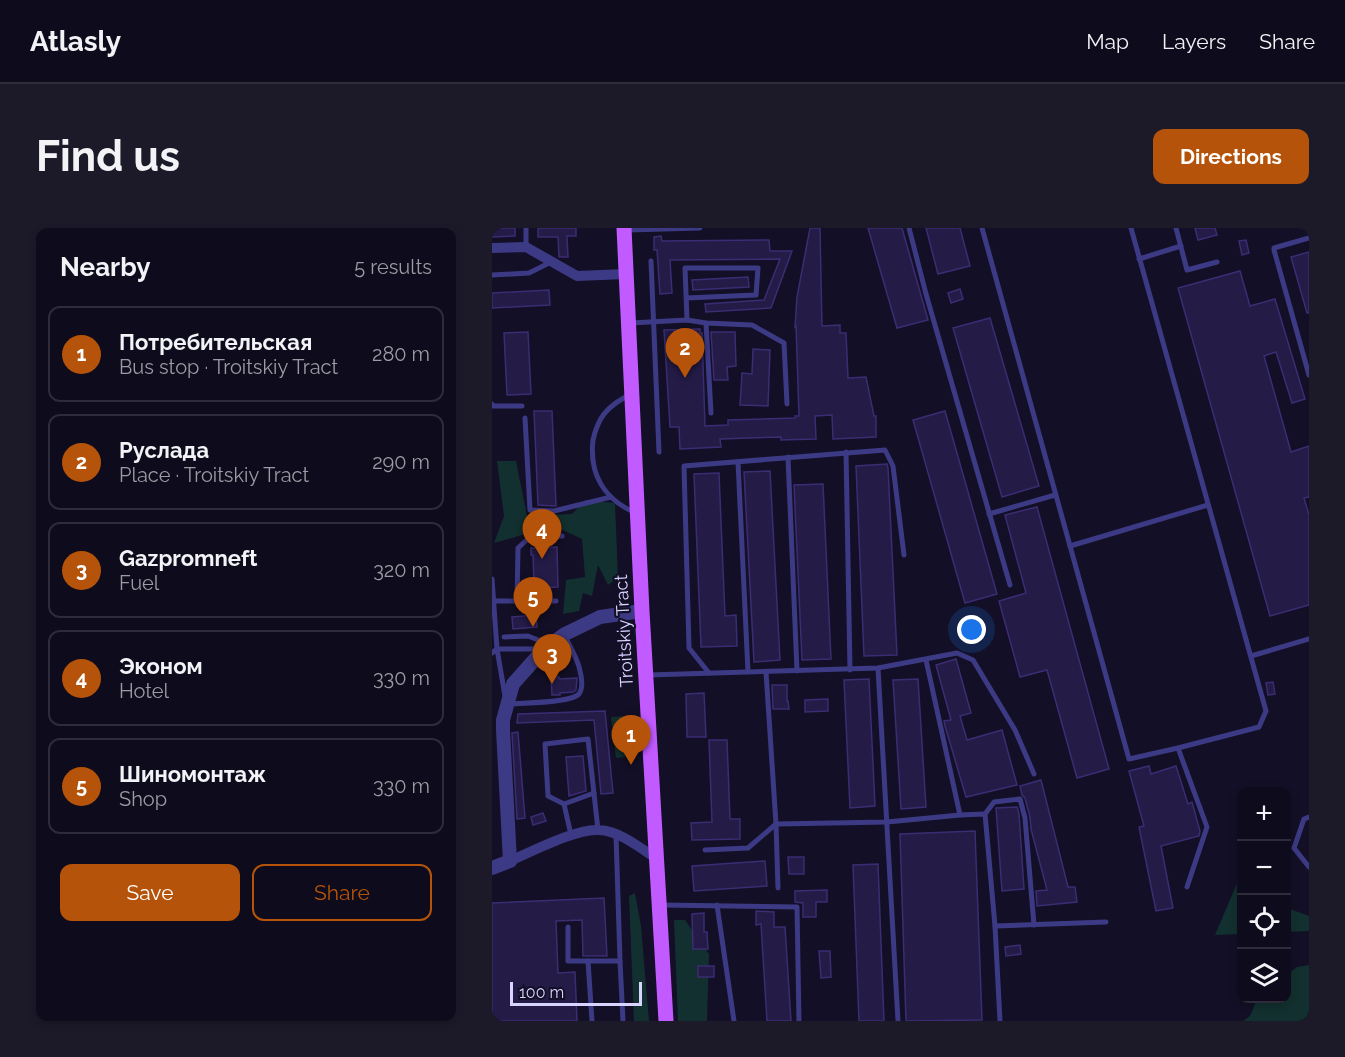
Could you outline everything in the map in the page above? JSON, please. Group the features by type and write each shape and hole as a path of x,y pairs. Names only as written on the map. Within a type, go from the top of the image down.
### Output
{"main road":[{"name":"Troitskiy Tract","path":"624,229 642,611 666,1021"}],"street":[{"path":"492,248 526,247 577,276 626,274"},
{"path":"510,861 502,730 513,684 547,647 564,634 600,617 642,611"},
{"path":"492,868 571,835 598,830 616,835 657,859"}],"lane":[{"path":"526,228 526,247"},
{"path":"624,229 700,228"},
{"path":"909,228 1010,585"},
{"path":"982,228 1129,759 1259,727 1266,711 1131,228"},
{"path":"1176,228 1187,270 1217,262"},
{"path":"1309,238 1274,248 1309,375"},
{"path":"1139,259 1181,246"},
{"path":"492,275 530,273 553,261"},
{"path":"651,261 659,452"},
{"path":"686,298 756,295 758,268 685,268 686,298 687,320"},
{"path":"628,323 687,320 752,325 784,343 787,404"},
{"path":"706,323 711,413"},
{"path":"632,394 617,402 603,415 595,432 591,454 600,485 622,507 638,514"},
{"path":"492,404 492,406 522,406"},
{"path":"525,418 530,510 554,512 611,497"},
{"path":"708,673 689,648 684,466 885,450 893,466 904,555"},
{"path":"846,452 850,669"},
{"path":"788,457 797,671"},
{"path":"738,462 748,672"},
{"path":"989,514 1056,495"},
{"path":"1070,546 1208,505"},
{"path":"517,601 518,548 530,537 562,536"},
{"path":"492,579 494,651 507,704 565,700 579,694 581,672 564,634"},
{"path":"494,601 556,601"},
{"path":"504,637 528,636 547,647"},
{"path":"1251,656 1309,639"},
{"path":"494,651 547,647"},
{"path":"646,675 878,668 957,653 973,660 1015,730 1034,774"},
{"path":"926,660 960,815"},
{"path":"878,668 898,1021"},
{"path":"766,672 778,888"},
{"path":"594,793 564,804 548,796 544,744 588,739 594,793 598,830"},
{"path":"1178,748 1207,827 1187,887"},
{"path":"1000,1021 985,814 994,802 1020,799 1025,818 1034,925"},
{"path":"564,804 571,835"},
{"path":"705,850 748,848 776,824 888,822 985,814"},
{"path":"1309,817 1304,819 1294,848 1309,867"},
{"path":"616,835 623,1021"},
{"path":"660,905 797,907 799,1021"},
{"path":"717,905 734,1021"},
{"path":"994,926 1106,922"},
{"path":"568,927 568,961 620,961"},
{"path":"588,961 592,1021"}],"green space":[{"path":"497,461 516,461 527,516 572,514 585,500 615,503 618,578 608,585 598,565 592,596 583,593 579,611 563,614 566,580 585,577 582,539 554,526 494,543 504,516"},
{"path":"624,716 625,757 616,758 611,717"},
{"path":"1237,883 1237,934 1215,935"},
{"path":"635,893 641,926 649,1021 634,1021 629,896"},
{"path":"1291,909 1309,916 1309,931 1291,932"},
{"path":"674,920 685,920 709,954 707,1021 678,1021"},
{"path":"1309,965 1309,1021 1243,1021 1250,1016 1255,1003 1291,1003 1291,972 1297,967"}],"building":[{"path":"492,228 515,228 515,236 492,237"},
{"path":"538,228 576,228 576,236 567,236 568,257 559,257 558,237 538,237"},
{"path":"810,228 820,228 822,326 840,325 840,333 846,333 848,378 866,377 874,416 876,416 876,437 833,439 832,415 815,416 816,439 781,440 781,437 720,439 721,447 680,449 679,427 670,427 664,330 700,329 702,333 705,426 728,425 728,420 799,416 795,327 797,297"},
{"path":"868,228 902,228 928,320 897,328"},
{"path":"926,228 960,228 970,266 938,274"},
{"path":"1195,228 1215,228 1217,235 1198,240"},
{"path":"661,236 662,241 769,240 770,251 792,251 771,308 706,312 705,304 764,300 780,259 670,260 672,293 660,294 654,237"},
{"path":"1246,240 1249,253 1242,255 1239,241"},
{"path":"1309,252 1309,313 1307,313 1291,257"},
{"path":"1240,271 1250,306 1275,299 1305,399 1292,403 1276,352 1264,356 1291,452 1309,446 1309,497 1304,498 1309,515 1309,605 1270,616 1178,288"},
{"path":"748,277 749,287 693,290 692,280"},
{"path":"960,289 963,299 951,303 948,293"},
{"path":"549,290 550,305 492,308 492,293"},
{"path":"990,318 1039,486 1002,497 953,328"},
{"path":"528,332 531,394 507,395 504,333"},
{"path":"711,332 735,332 736,366 727,367 728,380 714,380"},
{"path":"753,349 770,350 768,406 740,405 742,373 752,374"},
{"path":"534,411 552,411 556,506 538,505"},
{"path":"945,411 997,594 965,603 913,420"},
{"path":"887,464 897,655 864,656 856,466"},
{"path":"770,471 780,660 754,662 744,472"},
{"path":"719,473 725,616 736,615 737,646 701,647 694,474"},
{"path":"823,484 831,659 802,660 794,485"},
{"path":"1037,507 1109,769 1077,778 1047,670 1020,677 999,601 1026,593 1005,515"},
{"path":"557,547 558,587 532,588 532,582 534,582 531,548"},
{"path":"536,615 537,627 513,629 512,617"},
{"path":"956,659 971,713 960,716 967,740 1002,730 1017,785 966,797 945,726 944,721 951,720 936,665"},
{"path":"551,677 577,678 576,690 552,695"},
{"path":"869,679 875,806 850,808 844,680"},
{"path":"918,679 926,807 901,809 893,680"},
{"path":"1273,682 1275,694 1268,695 1266,683"},
{"path":"772,685 787,685 789,709 773,709"},
{"path":"704,693 706,737 687,737 686,694"},
{"path":"828,699 828,711 805,712 805,700"},
{"path":"605,711 613,793 601,794 594,720 517,723 518,714"},
{"path":"518,732 525,818 517,819 512,733"},
{"path":"709,740 727,740 730,819 740,819 740,839 692,840 691,823 712,822"},
{"path":"583,756 586,791 569,796 566,757"},
{"path":"1149,766 1151,774 1176,766 1188,804 1192,802 1200,831 1199,836 1161,846 1173,908 1156,911 1139,827 1144,826 1129,771"},
{"path":"1041,780 1068,887 1075,887 1077,902 1037,906 1036,891 1047,890 1030,817 1020,786"},
{"path":"1017,807 1024,889 1002,891 996,808"},
{"path":"543,813 546,821 533,825 531,817"},
{"path":"975,831 982,1020 906,1021 900,834"},
{"path":"788,857 804,857 804,874 789,874"},
{"path":"765,861 767,886 694,891 692,866"},
{"path":"878,864 884,1021 859,1021 853,865"},
{"path":"827,890 827,902 816,902 816,917 803,917 803,903 795,902 795,891"},
{"path":"604,898 607,956 583,956 582,920 556,921 558,973 575,972 577,1021 492,1021 492,903"},
{"path":"756,911 774,912 774,927 785,927 791,1021 767,1021 761,924 756,925"},
{"path":"704,913 704,932 707,932 708,949 693,949 692,914"},
{"path":"1020,945 1021,954 1006,956 1005,947"},
{"path":"819,951 830,951 831,977 821,978"},
{"path":"698,966 714,966 714,977 698,977"}],"place":[{"name":"Руслада","path":"685,378"},
{"name":"Эконом","path":"542,559"},
{"name":"Шиномонтаж","path":"533,627"},
{"name":"Gazpromneft","path":"552,684"},
{"name":"Потребительская","path":"631,765"}]}
